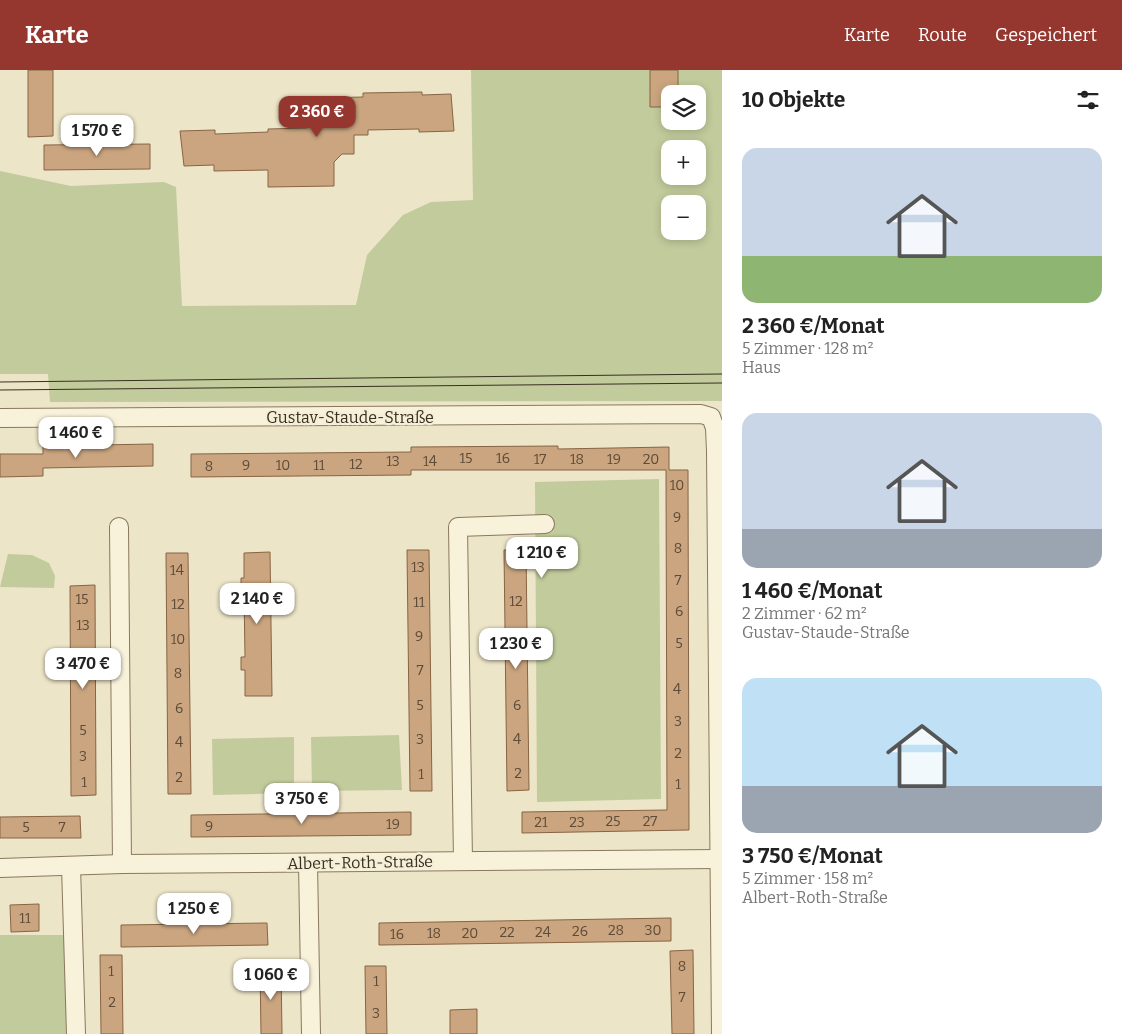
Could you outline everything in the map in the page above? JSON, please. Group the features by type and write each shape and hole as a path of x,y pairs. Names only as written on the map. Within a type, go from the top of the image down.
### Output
{"street":[{"name":"Gustav-Staude-Straße","path":"0,418 701,414 710,416 715,428 716,451 719,859"},
{"path":"463,860 458,526 545,524"},
{"path":"119,527 122,864"},
{"name":"Albert-Roth-Straße","path":"0,868 122,864 719,859"},
{"path":"719,859 721,1034"},
{"path":"308,863 311,1034"},
{"path":"71,866 76,1034"}],"green space":[{"path":"471,70 722,70 722,401 50,402 48,374 0,374 0,171 71,186 164,182 176,187 182,306 356,305 367,255 403,215 431,202 473,200"},
{"path":"659,479 661,799 537,802 535,482"},
{"path":"8,554 32,555 49,563 55,576 54,588 0,587"},
{"path":"399,735 402,790 312,791 311,737"},
{"path":"294,737 294,793 213,795 212,739"},
{"path":"0,935 73,935 72,1034 0,1034"}],"building":[{"path":"28,70 53,70 53,136 28,137"},
{"path":"650,70 678,70 678,85 661,85 661,107 650,107"},
{"path":"422,92 422,95 451,94 454,131 419,132 419,129 368,130 368,135 354,135 354,154 342,154 334,162 334,186 268,187 268,170 214,171 214,165 184,166 180,131 215,130 215,134 268,132 268,129 307,128 307,125 320,124 320,98 363,97 363,93"},
{"path":"150,144 150,169 44,170 44,145"},
{"path":"153,444 153,466 43,468 43,476 0,477 0,454 43,454 43,446"},
{"path":"558,446 558,449 669,447 669,470 688,470 689,830 522,833 522,812 667,810 666,470 411,470 411,475 191,477 191,454 411,452 411,447"},
{"path":"407,550 429,550 432,791 410,791"},
{"path":"504,550 526,550 529,790 507,791"},
{"path":"270,552 272,696 245,696 245,670 241,670 241,657 245,657 244,592 241,592 241,578 244,578 244,553"},
{"path":"166,553 188,553 191,794 168,794"},
{"path":"95,585 96,795 71,796 70,586"},
{"path":"411,812 411,835 191,837 191,815"},
{"path":"80,816 81,838 0,838 0,817"},
{"path":"39,904 39,931 11,932 10,905"},
{"path":"671,918 671,941 379,945 379,923"},
{"path":"267,923 268,945 121,947 121,925"},
{"path":"693,950 694,1034 672,1034 670,951"},
{"path":"100,955 122,955 123,1034 101,1034"},
{"path":"365,966 386,966 387,1034 366,1034"},
{"path":"260,967 281,967 282,1034 261,1034"},
{"path":"477,1009 477,1034 450,1034 450,1010"}],"tram line":[{"path":"0,382 722,374"},
{"path":"0,390 722,383"}]}
